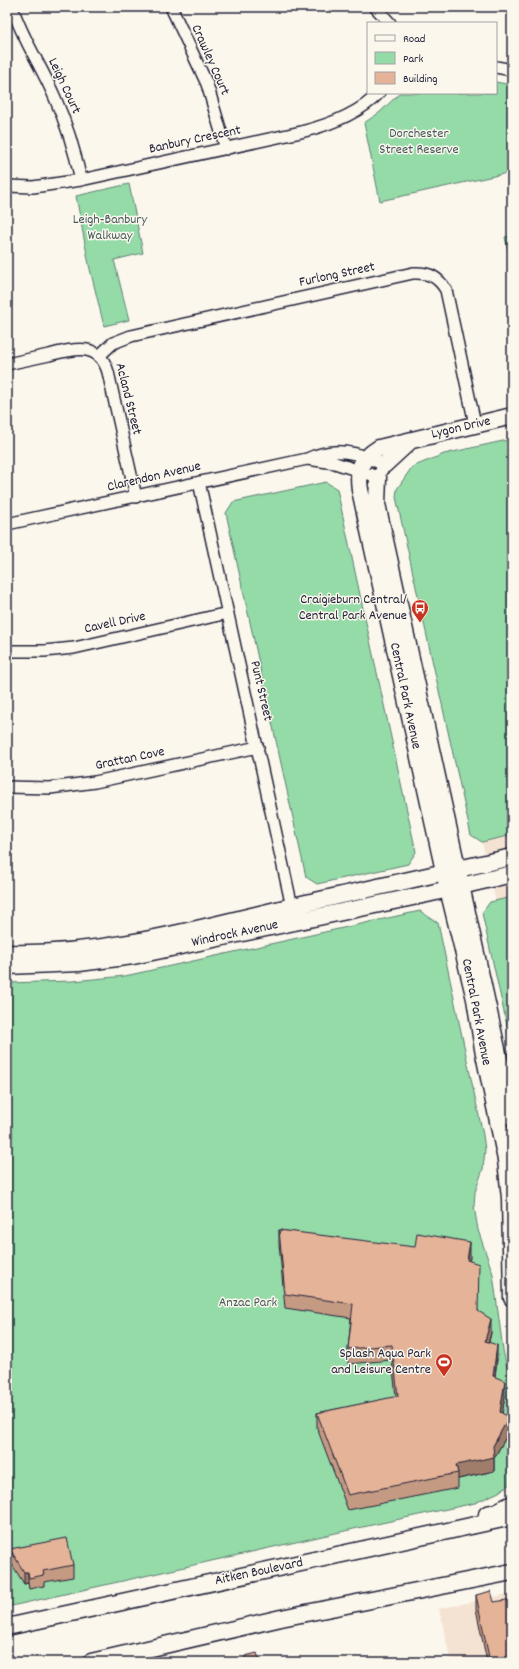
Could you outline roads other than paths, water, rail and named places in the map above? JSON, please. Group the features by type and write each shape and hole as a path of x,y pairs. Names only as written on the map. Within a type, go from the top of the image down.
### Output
{"street":[{"name":"Leigh Court","path":"12,7 25,40 55,97 65,120 81,180"},
{"name":"Crawley Court","path":"171,7 207,84 226,149"},
{"path":"379,11 389,22"},
{"path":"379,11 396,22"},
{"path":"497,67 512,70"},
{"name":"Banbury Crescent","path":"7,186 33,186 81,180 301,132 329,125 356,111 378,94"},
{"name":"Furlong Street","path":"99,356 113,343 131,336 406,275 424,273 437,278 446,290 475,424"},
{"name":"Acland Street","path":"7,364 74,349 86,349 104,360 136,497"},
{"name":"Lygon Drive","path":"410,441 512,416"},
{"path":"363,463 379,448 410,441"},
{"path":"381,471 410,441"},
{"name":"Clarendon Avenue","path":"7,524 307,459 318,454 330,452 350,452 363,463 381,471"},
{"name":"Clarendon Avenue","path":"307,459 335,463 363,463 381,471"},
{"name":"Central Park Avenue","path":"363,463 358,478 360,490 451,871 512,1117"},
{"name":"Central Park Avenue","path":"381,471 378,504 451,871"},
{"name":"Punt Street","path":"199,482 294,914"},
{"name":"Cavell Drive","path":"7,651 44,651 74,648 228,613"},
{"name":"Grattan Cove","path":"7,787 50,788 95,782 258,746"},
{"name":"Windrock Avenue","path":"7,966 79,963 119,958 294,914 451,871 512,857"},
{"name":"Windrock Avenue","path":"7,952 69,951 111,946 255,916 294,914 455,887 512,874"},
{"name":"Central Park Avenue","path":"455,887 483,1049 506,1160 510,1198 512,1298"},
{"path":"402,1541 428,1527 496,1512 512,1504"},
{"name":"Aitken Boulevard","path":"7,1627 512,1517"},
{"path":"90,1662 281,1618 512,1572"}],"place":[{"name":"Craigieburn Central/ Central Park Avenue","path":"420,623"},
{"name":"Splash Aqua Park and Leisure Centre","path":"444,1377"}],"park label":[{"name":"Dorchester Street Reserve","path":"419,142"},
{"name":"Leigh-Banbury Walkway","path":"110,228"},
{"name":"Anzac Park","path":"248,1303"}]}
